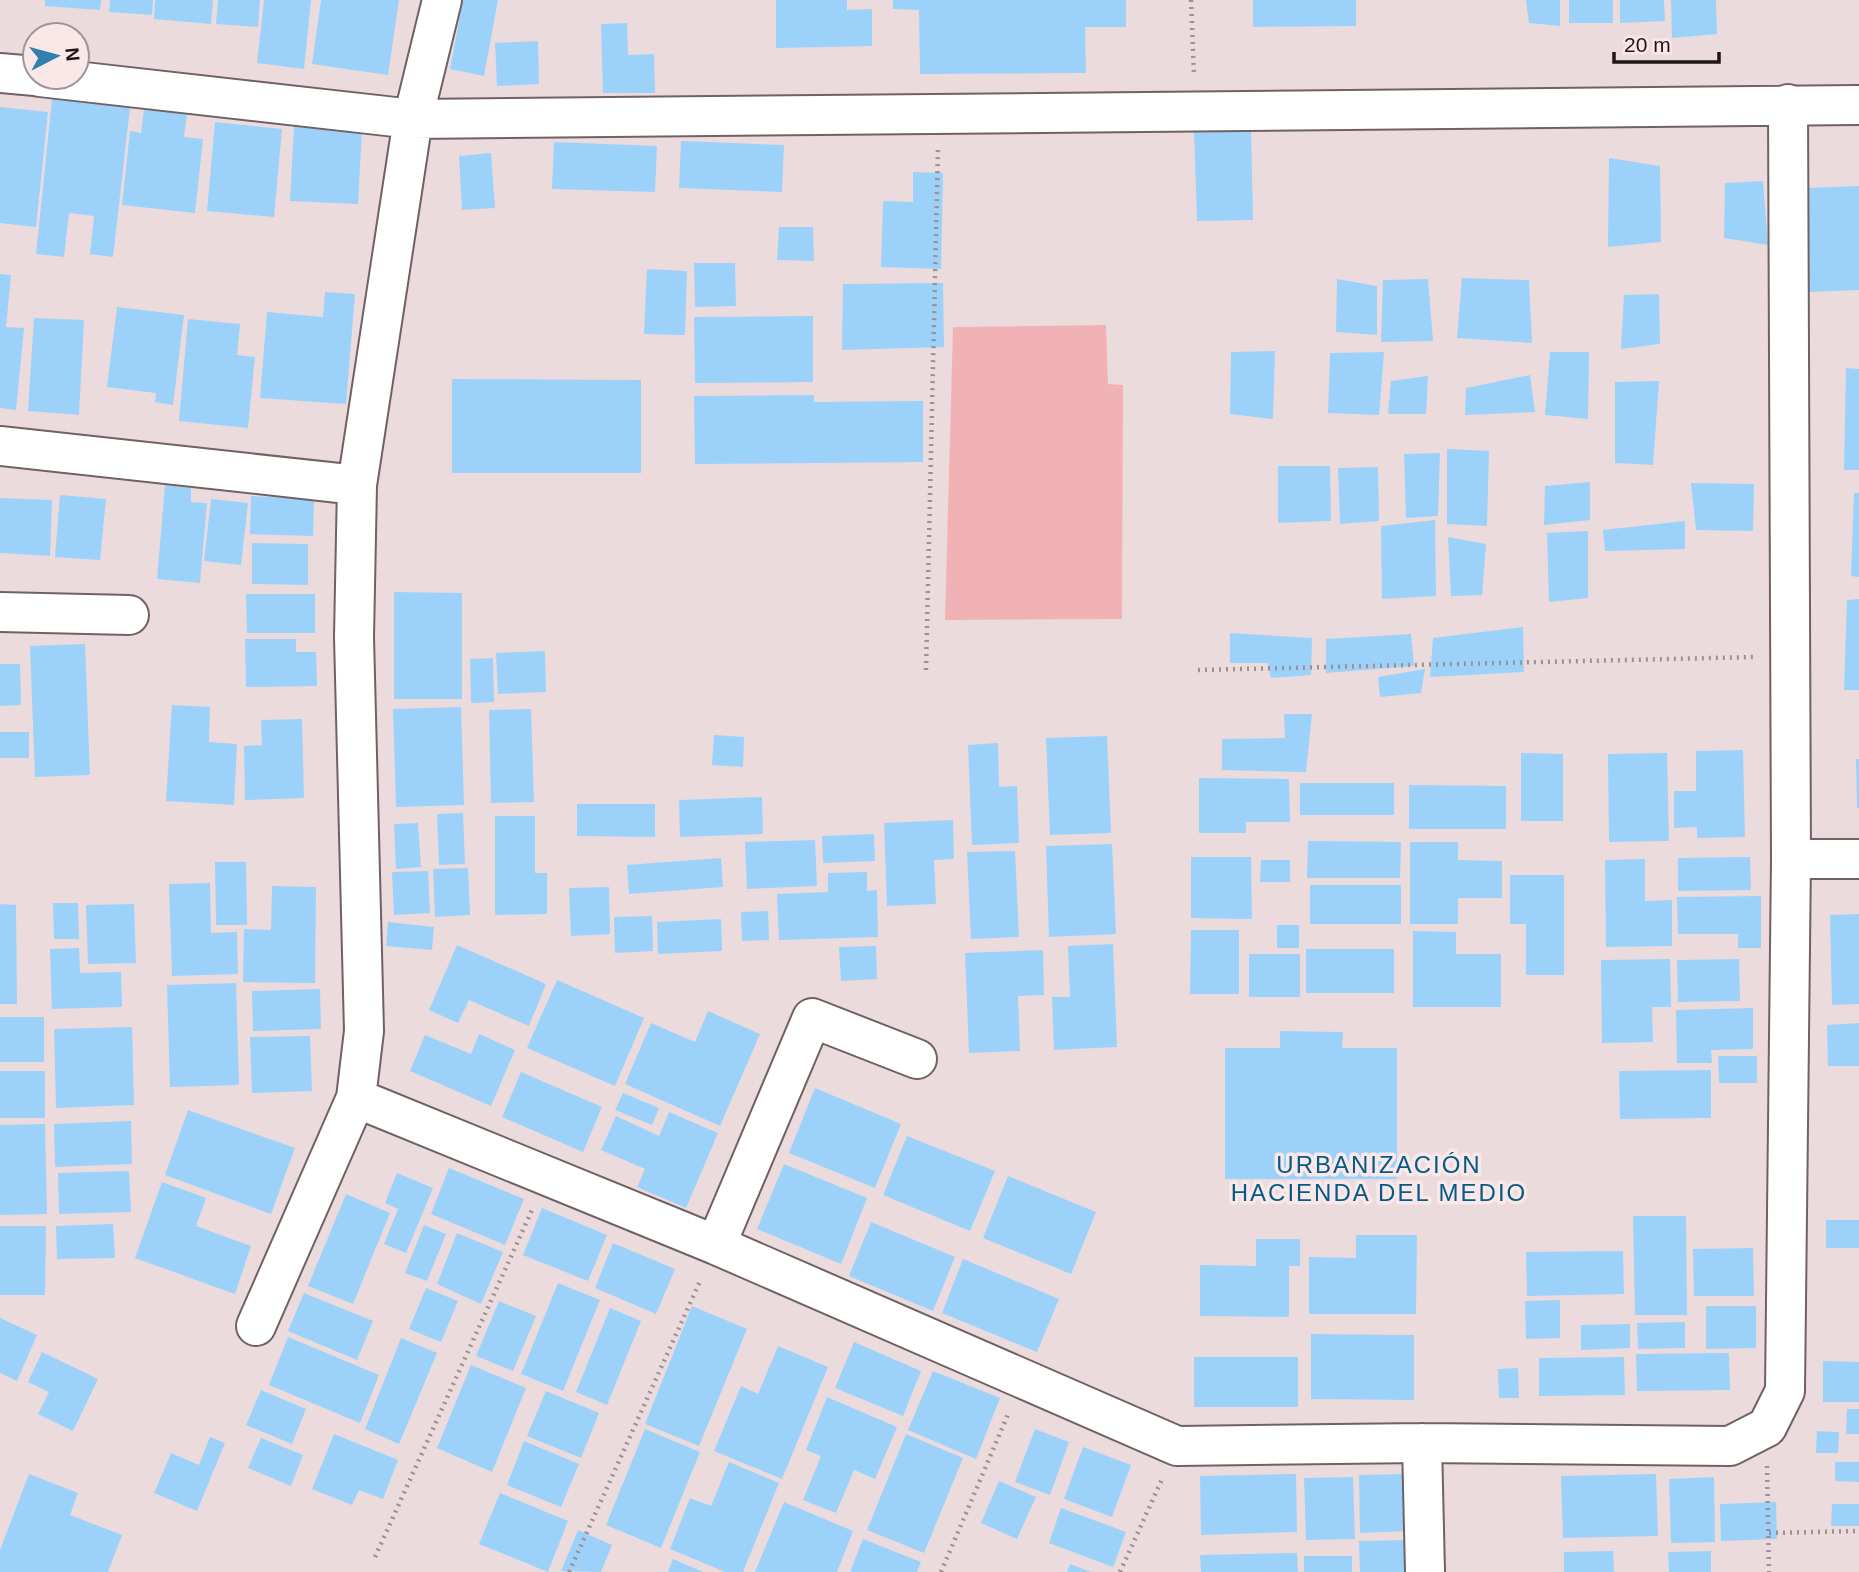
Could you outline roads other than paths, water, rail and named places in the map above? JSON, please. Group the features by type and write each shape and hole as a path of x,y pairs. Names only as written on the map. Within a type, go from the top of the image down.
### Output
{"street":[{"path":"256,1326 356,1098 364,1031 354,637 357,485 413,118 442,0"},
{"path":"0,73 21,75"},
{"path":"91,83 413,118 1859,105"},
{"path":"356,1098 716,1245 1177,1446 1422,1443 1730,1446 1767,1427 1785,1391 1791,859 1788,104"},
{"path":"0,446 357,485"},
{"path":"0,612 129,615"},
{"path":"1791,859 1859,859"},
{"path":"716,1245 812,1018 917,1059"},
{"path":"1422,1443 1425,1572"}],"district":[{"name":"URBANIZACIÓN HACIENDA DEL MEDIO","path":"1379,1178"}]}
